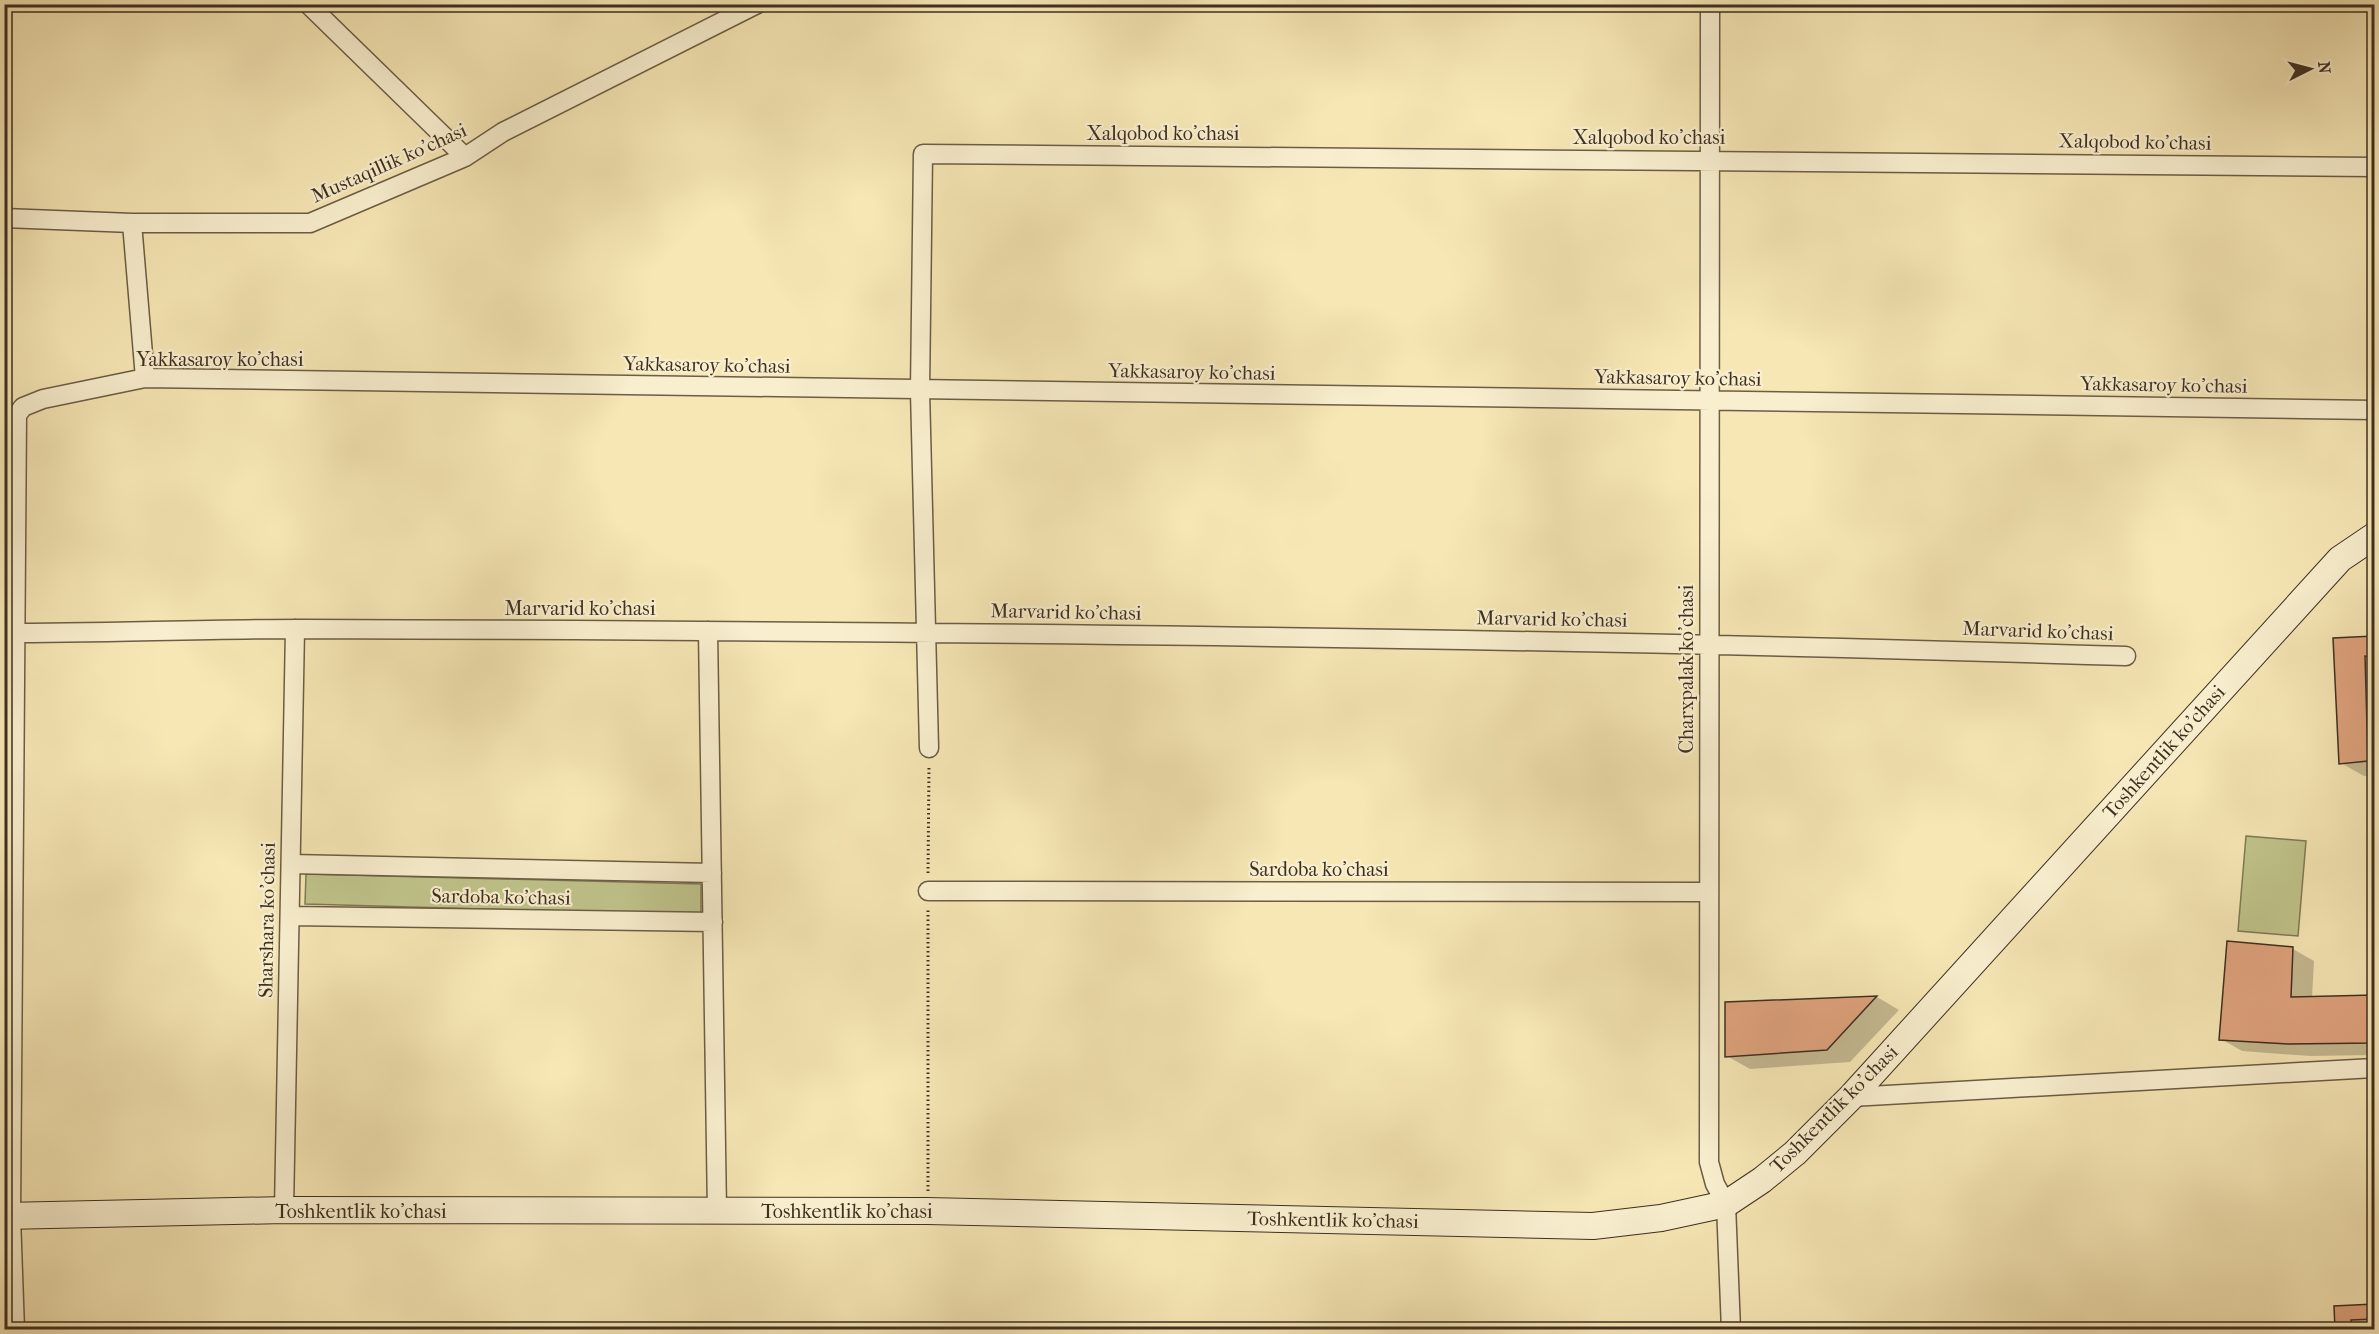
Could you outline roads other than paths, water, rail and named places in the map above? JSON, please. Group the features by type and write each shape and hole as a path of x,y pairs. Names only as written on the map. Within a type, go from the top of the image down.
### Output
{"main road":[{"name":"Toshkentlik ko'chasi","path":"8,1216 284,1210 927,1211 1593,1226 1661,1218 1726,1204 1762,1180 1795,1153 1851,1097 2340,559 2374,536"}],"street":[{"path":"308,4 465,157"},
{"name":"Mustaqillik ko'chasi","path":"4,218 132,224 310,223 465,157 503,132 727,10 758,4"},
{"name":"Charxpalak ko'chasi","path":"1710,4 1709,1162 1715,1184 1726,1204 1731,1329"},
{"name":"Xalqobod ko'chasi","path":"920,390 923,154 2374,167"},
{"path":"132,224 145,378"},
{"name":"Yakkasaroy ko'chasi","path":"10,633 17,415 23,407 43,399 145,378 2374,410"},
{"path":"920,390 929,748"},
{"name":"Marvarid ko'chasi","path":"10,633 295,629 927,632 1708,644 2126,656"},
{"name":"Sharshara ko'chasi","path":"284,1210 295,629"},
{"path":"708,631 717,1212"},
{"path":"10,633 8,1216 15,1329"},
{"name":"Sardoba ko'chasi","path":"291,864 712,873"},
{"name":"Sardoba ko'chasi","path":"928,891 1709,892"},
{"name":"Sardoba ko'chasi","path":"290,916 712,922"},
{"path":"1851,1097 2374,1068"}]}
